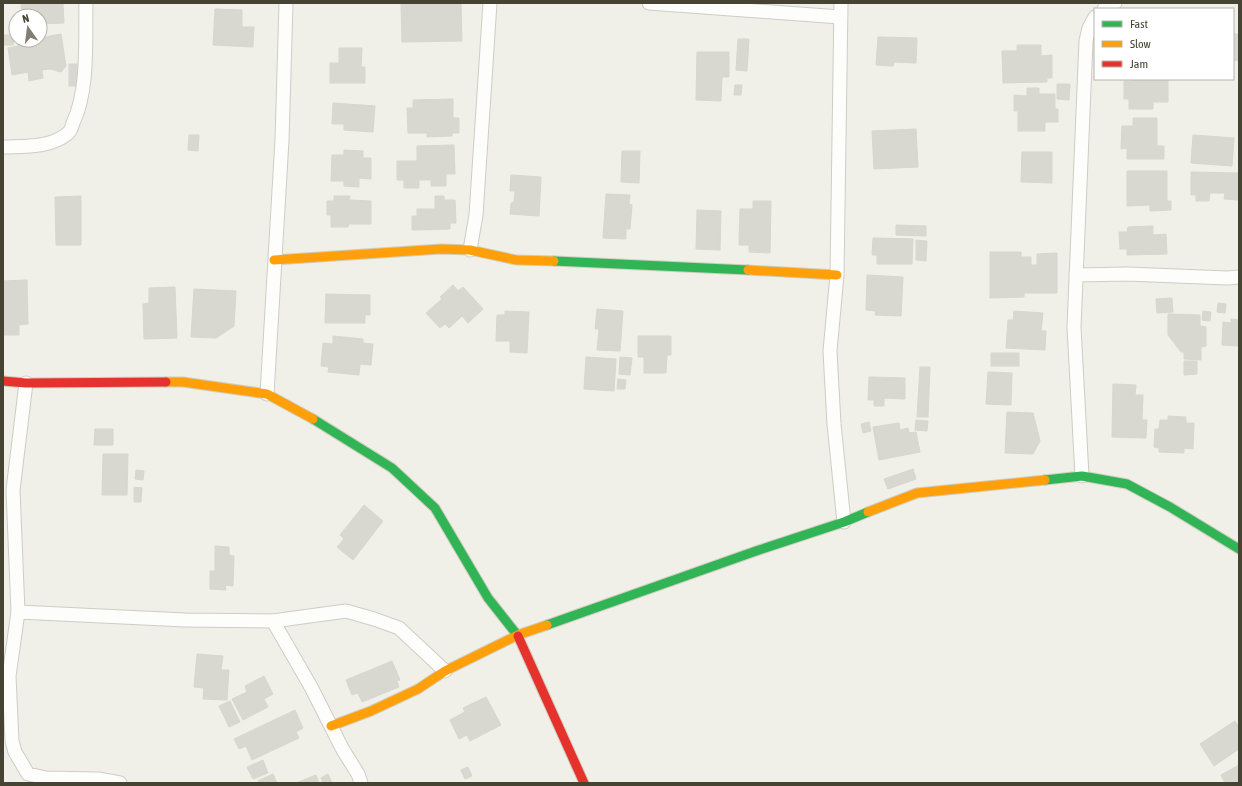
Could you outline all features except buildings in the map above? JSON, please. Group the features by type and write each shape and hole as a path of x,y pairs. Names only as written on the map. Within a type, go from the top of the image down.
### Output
{"street":[{"path":"3,147 50,143 69,133 78,113 83,91 86,3"},
{"path":"267,394 282,140 286,3"},
{"path":"470,250 476,215 490,3"},
{"path":"649,3 840,17"},
{"path":"841,3 837,275 830,351 834,424 844,522"},
{"path":"1106,8 1115,3"},
{"path":"1082,476 1074,327 1086,41 1089,28 1094,19"},
{"path":"274,260 440,249 470,250 516,260 674,266 837,275"},
{"path":"1076,274 1127,274 1227,278 1239,277"},
{"path":"3,381 26,383 183,382 267,394 323,424 392,468 435,508 488,598 518,635 584,783"},
{"path":"26,383 13,490 18,612 9,632 8,676 12,741 15,752 28,774 46,778 98,778 120,783"},
{"path":"330,726 371,711 418,688 445,671 518,635 756,551 844,522 917,493 1082,476 1127,484 1170,507 1239,549"},
{"path":"18,612 185,620 273,621 346,611 398,628 445,671"},
{"path":"273,621 311,687 330,726 358,774 361,783"}],"traffic: fast":[{"path":"554,261 748,270"},
{"path":"313,419 392,468 435,508 488,598 518,636"},
{"path":"1045,480 1082,476 1127,484 1170,507 1239,549"},
{"path":"547,625 756,551 844,522 868,512"}],"traffic: slow":[{"path":"274,260 441,249 470,250 516,260 554,261"},
{"path":"748,270 837,275"},
{"path":"166,382 183,382 267,394 313,419"},
{"path":"868,512 917,493 1045,480"},
{"path":"331,726 371,711 418,689 445,671 518,635 547,625"}],"traffic: jam":[{"path":"3,381 26,383 166,382"},
{"path":"518,636 584,783"}]}
